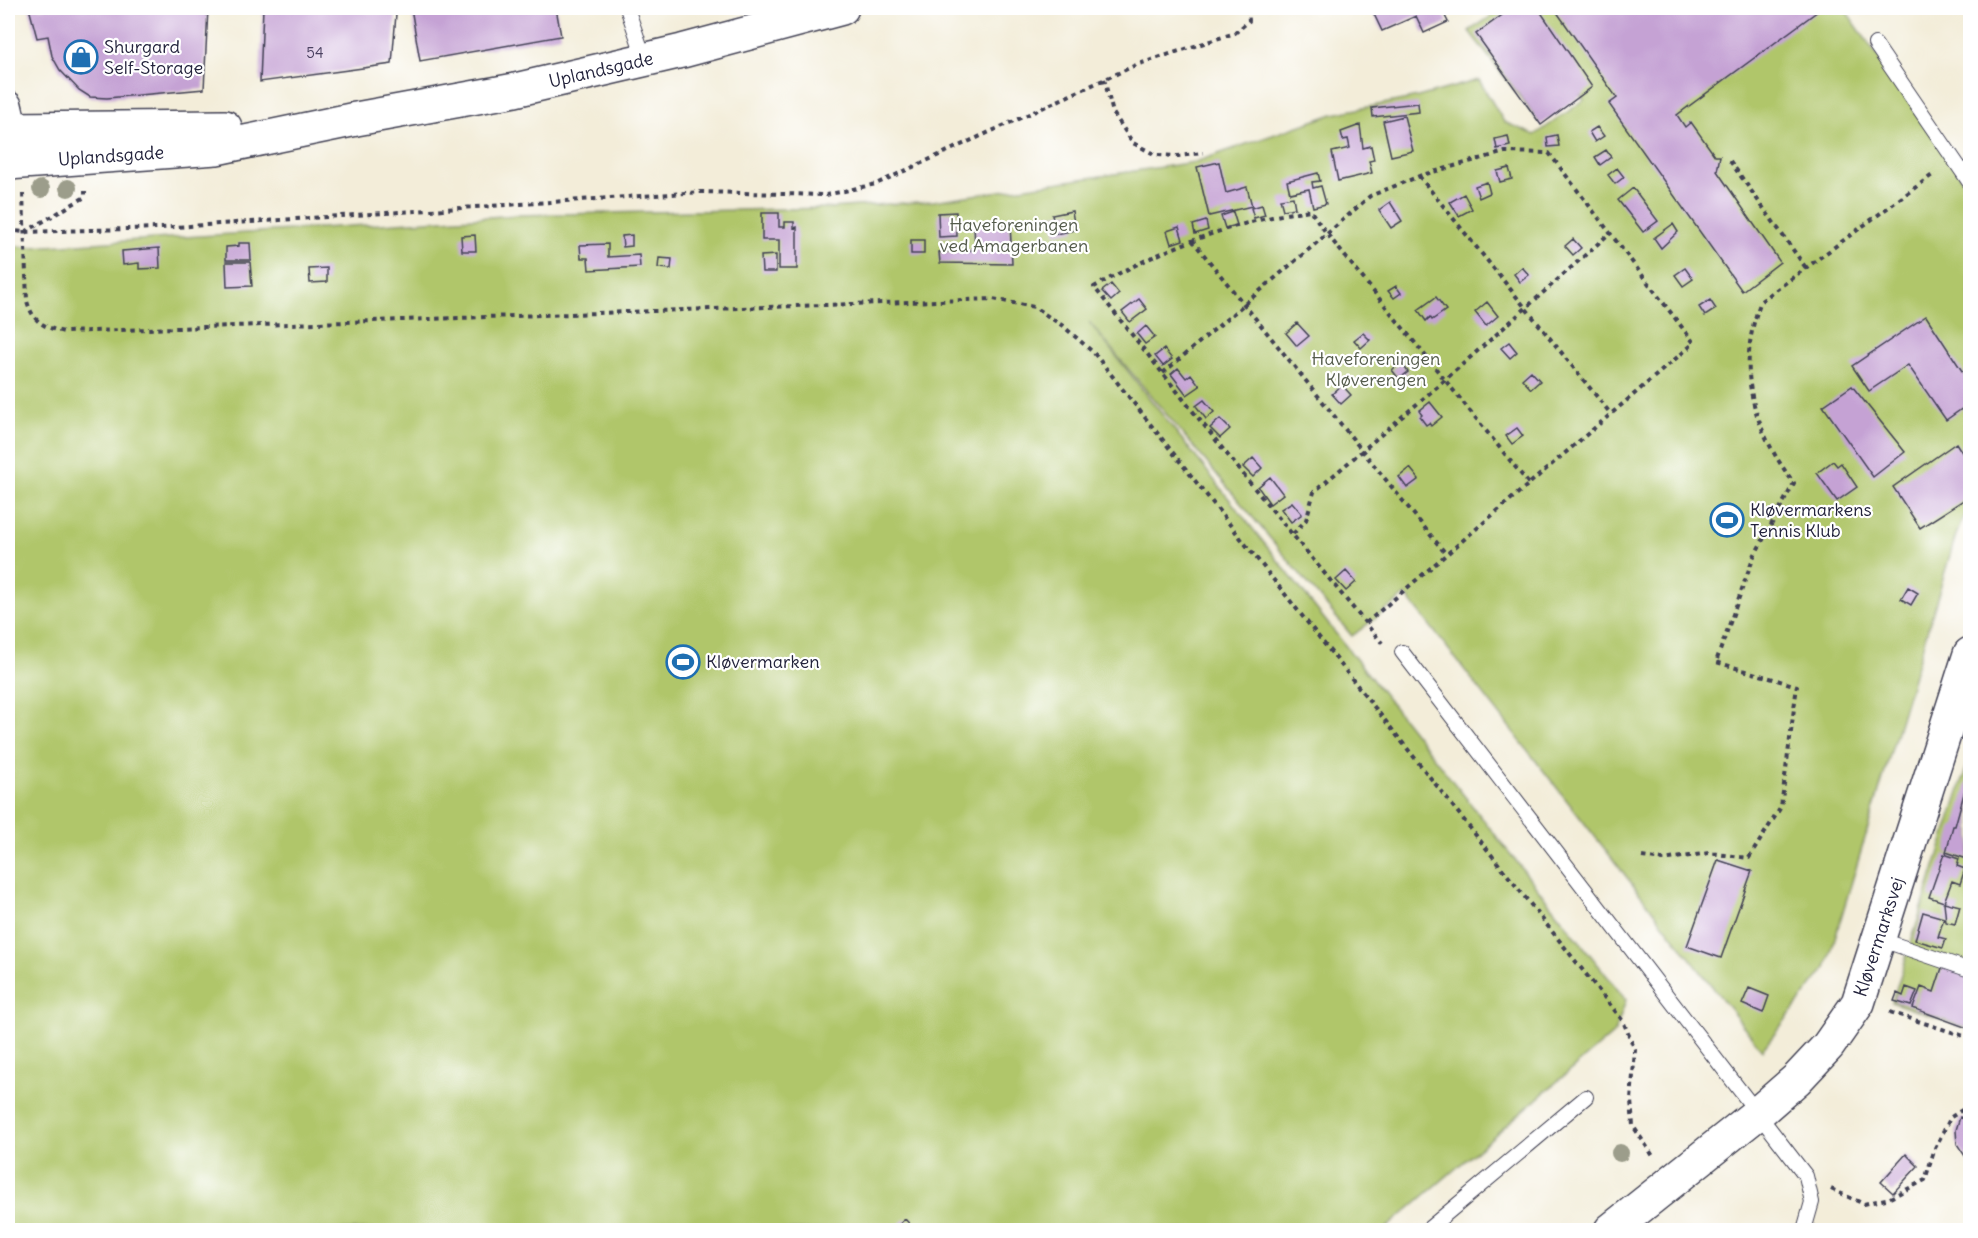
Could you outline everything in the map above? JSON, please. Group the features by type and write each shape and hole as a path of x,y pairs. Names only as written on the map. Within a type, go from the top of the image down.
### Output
{"street":[{"name":"Uplandsgade","path":"15,162 216,148 356,119 515,90 645,60 842,8"},
{"name":"Uplandsgade","path":"9,121 125,127 209,128 356,119"},
{"path":"9,121 15,162"},
{"name":"Kløvermarksvej","path":"1611,1230 1758,1113 1797,1079 1828,1046 1858,1003 1971,654"}],"lane":[{"path":"627,8 645,60"},
{"path":"1875,44 1971,183"},
{"path":"1402,652 1806,1176 1812,1202 1804,1230"},
{"path":"1879,939 1971,969"},
{"path":"1427,1230 1586,1097"}],"path":[{"path":"8,230 24,232 160,228 701,192 826,195 876,184 1136,65 1235,33 1249,21 1248,8"},
{"path":"1104,79 1113,113 1133,143 1156,155 1178,156 1203,153"},
{"path":"1163,373 1370,196 1419,176 1505,152 1549,153 1694,343 1366,623"},
{"path":"1642,857 1663,860 1709,853 1749,858 1782,807 1797,686 1716,662 1754,558 1794,483 1758,423 1751,387 1748,353 1753,320 1761,301 1955,159"},
{"path":"1730,161 1806,268"},
{"path":"1419,176 1611,414"},
{"path":"24,232 85,197 85,184"},
{"path":"1402,652 1383,645 1094,286 1128,268 1192,240 1283,214 1310,210 1529,484"},
{"path":"24,232 27,301 31,315 47,328 64,332 993,299 1034,307 1063,326 1094,353 1623,1021 1635,1050 1631,1100 1633,1126 1642,1143 1672,1180"},
{"path":"1293,534 1306,520 1314,492 1445,380 1610,233"},
{"path":"1192,240 1446,554"},
{"path":"1858,1003 1971,1038"},
{"path":"1806,1176 1863,1204 1890,1198 1925,1180 1935,1148 1951,1118 1971,1105"}],"green space":[{"name":"Kløvermarken","path":"1504,8 1844,8 1957,170 1970,195 1970,504 1956,535 1826,968 1762,1050 1406,595 1352,636 1089,322 1626,1000 1615,1032 1384,1230 8,1230 8,246 32,247 519,215 829,208 933,201 1195,162 1333,114 1418,97 1479,80 1504,122 1535,135 1584,100 1581,95 1539,122 1469,31"},
{"path":"1970,757 1970,1030 1892,1002"}],"building":[{"path":"29,8 208,8 204,89 107,98 90,97 79,90 60,70 52,56 48,36 37,38"},
{"path":"263,8 365,8 365,12 396,14 392,64 260,82"},
{"path":"411,8 556,8 561,36 420,61"},
{"path":"1371,8 1441,8 1448,22 1424,33 1416,16 1382,31"},
{"path":"1512,8 1538,8 1592,87 1541,125 1476,34"},
{"path":"1554,8 1822,8 1677,115 1685,127 1691,122 1715,156 1720,156 1717,171 1780,262 1742,291 1609,104 1617,98"},
{"path":"1418,103 1419,112 1373,117 1372,108"},
{"path":"1404,116 1413,151 1391,156 1383,121"},
{"path":"1360,125 1363,148 1371,146 1374,160 1369,161 1372,173 1338,181 1332,152 1350,148 1348,139 1343,140 1341,132"},
{"path":"1597,127 1604,136 1595,142 1589,132"},
{"path":"1557,135 1559,146 1548,147 1547,137"},
{"path":"1508,136 1510,146 1497,149 1495,139"},
{"path":"1606,150 1611,157 1600,165 1595,157"},
{"path":"1219,162 1226,193 1247,187 1252,206 1209,216 1197,167"},
{"path":"1509,168 1512,179 1500,182 1497,171"},
{"path":"1617,168 1624,177 1615,184 1608,175"},
{"path":"1318,173 1320,181 1312,182 1313,188 1321,186 1326,204 1313,207 1309,189 1290,193 1287,181"},
{"path":"1487,182 1490,193 1479,198 1475,186"},
{"path":"1633,188 1658,221 1643,232 1618,200"},
{"path":"1464,194 1472,209 1459,216 1450,202"},
{"path":"1293,197 1295,208 1283,210 1280,199"},
{"path":"1390,202 1402,221 1391,228 1379,210"},
{"path":"1262,205 1265,215 1254,218 1251,208"},
{"path":"1072,211 1075,230 1056,234 1052,215"},
{"path":"956,212 957,236 939,237 938,213"},
{"path":"1233,212 1237,225 1225,228 1221,216"},
{"path":"762,213 779,213 779,227 785,227 785,222 794,222 794,228 797,227 797,269 779,269 779,240 762,240"},
{"path":"1206,221 1208,230 1195,234 1193,225"},
{"path":"1010,223 1012,264 940,263 939,252 975,250 974,224"},
{"path":"1673,224 1678,232 1661,248 1654,238"},
{"path":"1179,227 1183,240 1171,244 1167,231"},
{"path":"475,235 476,251 462,251 461,236"},
{"path":"632,235 632,246 623,247 622,236"},
{"path":"1573,239 1581,248 1573,255 1565,246"},
{"path":"911,240 924,240 924,254 911,254"},
{"path":"239,243 250,243 251,260 226,260 226,247 239,246"},
{"path":"608,244 608,257 639,255 640,267 589,270 588,258 581,258 580,245"},
{"path":"159,248 160,268 139,269 139,263 123,265 122,251"},
{"path":"776,255 776,272 762,272 761,256"},
{"path":"659,258 672,259 671,269 658,268"},
{"path":"226,262 250,262 252,286 227,287"},
{"path":"1522,267 1529,275 1520,282 1514,274"},
{"path":"327,268 327,282 310,283 309,269"},
{"path":"1685,268 1693,279 1683,286 1675,275"},
{"path":"1111,284 1119,294 1111,301 1102,291"},
{"path":"1396,286 1401,293 1394,298 1388,291"},
{"path":"1436,297 1446,310 1432,320 1430,317 1426,321 1418,310"},
{"path":"1139,299 1147,309 1130,322 1122,312"},
{"path":"1710,300 1716,309 1705,316 1699,307"},
{"path":"1487,302 1498,316 1486,326 1475,312"},
{"path":"1926,316 1970,383 1970,403 1946,420 1908,365 1869,391 1852,366"},
{"path":"1297,323 1309,336 1297,346 1286,333"},
{"path":"1146,326 1155,337 1145,344 1137,334"},
{"path":"1363,333 1370,340 1361,348 1354,340"},
{"path":"1509,342 1517,352 1510,358 1501,348"},
{"path":"1164,349 1172,359 1163,366 1155,356"},
{"path":"1401,362 1408,372 1399,379 1392,370"},
{"path":"1178,368 1186,378 1191,374 1200,386 1187,395 1171,374"},
{"path":"1531,371 1540,381 1531,389 1522,379"},
{"path":"1342,385 1351,395 1341,404 1332,394"},
{"path":"1852,386 1905,452 1873,477 1823,406"},
{"path":"1204,400 1214,412 1206,419 1196,406"},
{"path":"1430,402 1442,417 1431,426 1429,423 1426,425 1419,411"},
{"path":"1220,419 1230,429 1220,438 1210,428"},
{"path":"1517,428 1523,436 1512,444 1506,436"},
{"path":"1956,443 1970,465 1970,496 1920,528 1893,487"},
{"path":"1253,458 1262,468 1253,477 1243,467"},
{"path":"1833,461 1837,466 1841,463 1857,487 1837,501 1817,473"},
{"path":"1410,468 1419,479 1407,488 1399,477"},
{"path":"1270,477 1283,494 1270,504 1258,487"},
{"path":"1292,502 1302,514 1291,522 1281,509"},
{"path":"1346,571 1356,582 1346,591 1336,580"},
{"path":"1908,587 1918,593 1911,605 1901,599"},
{"path":"1970,772 1970,848 1967,859 1946,852"},
{"path":"1944,854 1959,859 1957,866 1965,869 1960,884 1952,881 1944,902 1929,897"},
{"path":"1718,860 1752,871 1721,958 1687,946"},
{"path":"1944,902 1960,906 1955,924 1946,922"},
{"path":"1923,912 1944,918 1938,937 1946,939 1943,948 1915,940"},
{"path":"1943,965 1970,974 1970,1029 1913,1008 1921,987 1934,992"},
{"path":"1906,987 1917,991 1911,1006 1894,1001 1897,993 1903,996"},
{"path":"1749,988 1769,996 1763,1013 1742,1004"},
{"path":"1960,1117 1970,1121 1970,1159 1965,1156 1957,1144 1956,1130"},
{"path":"1906,1154 1918,1166 1893,1193 1881,1182"},
{"path":"905,1219 915,1230 893,1230"}],"place":[{"name":"Shurgard Self-Storage","path":"81,57"},
{"name":"Kløvermarkens Tennis Klub","path":"1727,520"},
{"name":"Kløvermarken","path":"683,662"}],"park label":[{"name":"Haveforeningen ved Amagerbanen","path":"1014,235"},
{"name":"Haveforeningen Kløverengen","path":"1376,370"}]}
